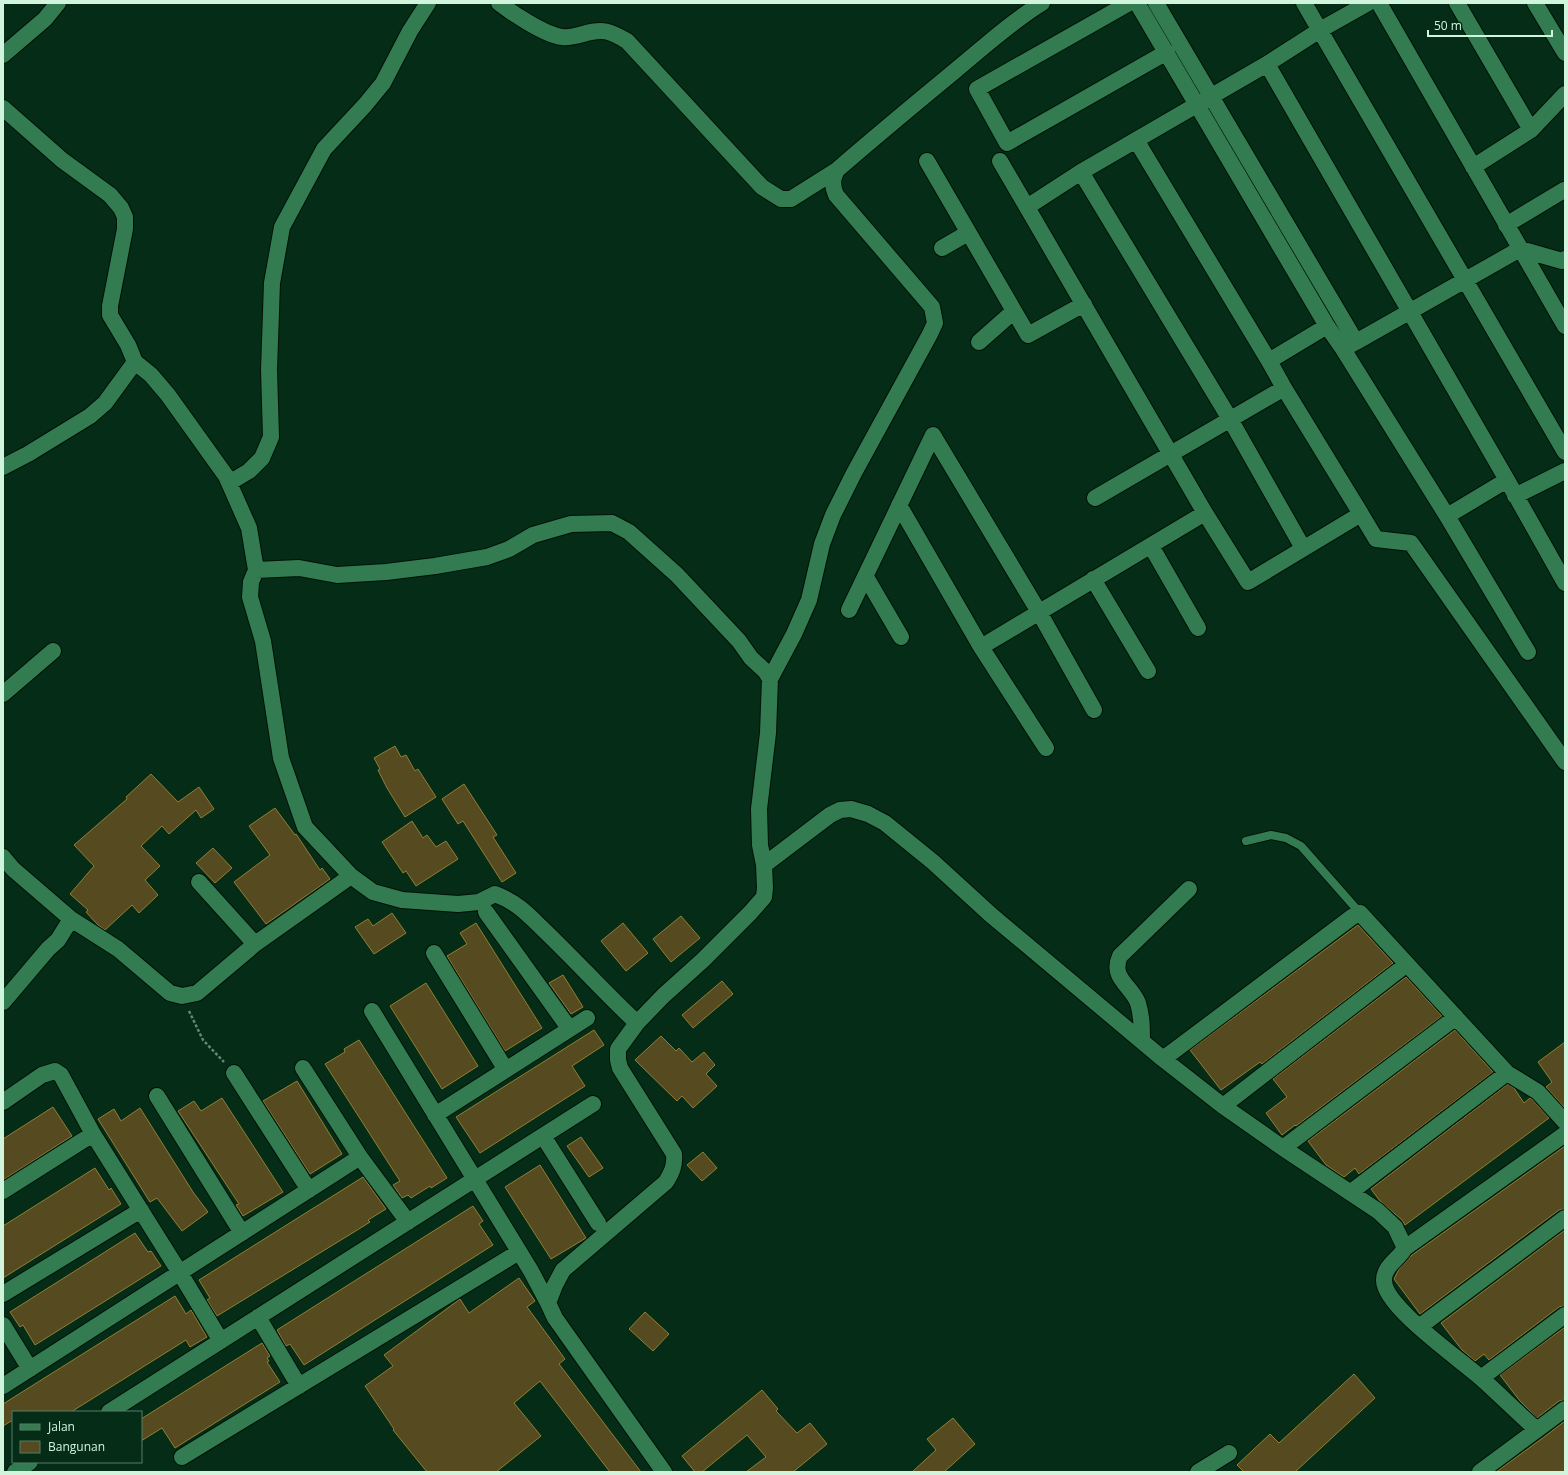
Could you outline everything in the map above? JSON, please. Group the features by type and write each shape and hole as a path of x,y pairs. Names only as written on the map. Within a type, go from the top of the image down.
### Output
{"street":[{"path":"3,55 45,19 58,3"},
{"path":"229,483 248,471 262,458 271,437 269,370 272,283 282,227 324,149 365,105 383,83 410,31 428,3"},
{"path":"499,3 551,34 562,37 572,37 591,31 603,30 613,33 628,41 762,187 781,199 791,199 837,170 1000,32 1042,3"},
{"path":"1129,3 977,88 1007,143 1167,52"},
{"path":"1137,3 1327,326 1349,346"},
{"path":"1156,3 1211,96 1349,346 1447,516 1528,652"},
{"path":"1304,3 1565,452"},
{"path":"1027,207 1081,172 1267,64 1320,30 1368,3"},
{"path":"1379,3 1565,326"},
{"path":"1457,3 1532,130"},
{"path":"1535,3 1565,53"},
{"path":"1267,64 1565,583"},
{"path":"1473,167 1532,130 1565,94"},
{"path":"3,108 62,160 110,195 121,208 125,217 125,229 110,306 110,315 128,345 135,362 150,375 168,395 226,476 249,528 256,570 251,582 250,597 263,641 281,758 305,827 351,876 372,892 402,900 458,904 479,902 495,894 509,899 522,909 574,959 637,1023"},
{"path":"1136,140 1376,539 1411,543 1565,762"},
{"path":"927,161 1028,335 1084,304"},
{"path":"1000,161 1205,513 1248,582 1302,548 1361,514"},
{"path":"548,1303 563,1270 666,1182 675,1164 674,1154 620,1068 618,1049 637,1023 663,996 703,960 764,897 764,866 760,845 759,809 768,733 770,678 794,634 809,600 822,544 832,516 935,323 933,311 929,303 836,195 832,180 837,170"},
{"path":"1081,172 1230,419 1302,548"},
{"path":"1506,225 1564,190"},
{"path":"942,248 968,233"},
{"path":"1349,346 1520,249 1562,261 1565,259"},
{"path":"979,342 1014,311"},
{"path":"1269,362 1327,326"},
{"path":"3,467 28,454 90,416 106,403 135,362"},
{"path":"1095,498 1284,388"},
{"path":"849,610 933,435 1039,612 1094,710"},
{"path":"1515,496 1565,471"},
{"path":"1447,516 1507,480"},
{"path":"899,505 981,647 1046,748"},
{"path":"981,647 1205,513"},
{"path":"256,570 299,568 337,575 435,566 487,557 509,549 533,535 571,524 612,523 629,532 672,571 740,641 751,658 766,672 770,678"},
{"path":"1151,546 1198,628"},
{"path":"866,577 901,637"},
{"path":"1093,579 1148,671"},
{"path":"3,694 53,651"},
{"path":"764,866 830,815 840,810 851,809 868,814 885,823 933,862 991,915 1163,1059 1223,1106 1282,1148 1351,1192 1387,1219 1395,1227 1405,1248"},
{"path":"3,857 13,869 71,919 118,949 170,993 182,996 197,993 255,944 351,876"},
{"path":"199,882 255,944"},
{"path":"1142,1041 1142,1021 1137,1002 1118,974 1117,964 1120,956 1190,889"},
{"path":"486,912 570,1028"},
{"path":"1163,1059 1355,915 1360,913 1507,1073 1538,1092 1564,1119"},
{"path":"3,1002 48,949 58,940 71,919"},
{"path":"434,953 506,1070"},
{"path":"1223,1106 1407,964"},
{"path":"372,1011 519,1252 555,1318 664,1472"},
{"path":"1282,1148 1456,1017"},
{"path":"435,1116 587,1018"},
{"path":"303,1068 360,1157 408,1222"},
{"path":"3,1102 42,1075 55,1071 61,1075 93,1134 180,1272 220,1341"},
{"path":"234,1072 309,1190"},
{"path":"1351,1192 1507,1073"},
{"path":"157,1096 242,1233"},
{"path":"111,1411 593,1104"},
{"path":"3,1191 93,1134"},
{"path":"1537,1430 1481,1378 1419,1327 1388,1295 1384,1285 1384,1279 1386,1270 1401,1255 1405,1248 1565,1134"},
{"path":"543,1136 598,1223"},
{"path":"3,1386 360,1157"},
{"path":"3,1294 141,1210"},
{"path":"1419,1327 1565,1218"},
{"path":"182,1457 519,1252"},
{"path":"1481,1378 1565,1315"},
{"path":"258,1317 299,1386"},
{"path":"3,1325 30,1369"},
{"path":"1480,1472 1565,1409"},
{"path":"1198,1472 1229,1453"},
{"path":"15,1472 28,1463"},
{"path":"3,1467 6,1472"}],"lane":[{"path":"1246,841 1271,835 1286,838 1302,846 1360,913"}],"path":[{"path":"182,996 203,1040 234,1072"}],"building":[{"path":"395,746 401,757 406,755 415,771 418,769 436,797 405,817 387,788 374,758"},
{"path":"151,774 178,802 199,787 214,809 201,818 196,810 169,834 162,826 141,846 160,866 145,880 158,895 139,913 132,905 105,930 86,912 88,910 70,894 94,866 74,845 127,799 126,797"},
{"path":"464,784 497,835 493,837 516,873 502,882 463,821 458,824 442,799"},
{"path":"275,808 295,835 296,834 320,870 322,868 330,879 266,924 234,882 270,855 249,826"},
{"path":"412,821 423,838 427,835 436,847 446,841 458,859 416,886 406,871 403,873 382,842"},
{"path":"213,848 232,868 215,883 196,863"},
{"path":"392,913 406,933 374,954 355,927 368,919 373,926"},
{"path":"681,916 700,938 671,962 653,939"},
{"path":"476,923 542,1028 505,1051 447,956 467,944 460,933"},
{"path":"623,923 648,953 626,971 601,941"},
{"path":"1358,925 1393,963 1262,1064 1260,1062 1221,1090 1190,1050"},
{"path":"563,975 583,1007 571,1014 549,983"},
{"path":"1406,977 1442,1016 1282,1135 1266,1113 1287,1097 1273,1079"},
{"path":"722,981 733,994 693,1028 682,1015"},
{"path":"426,983 478,1066 442,1089 390,1006"},
{"path":"594,1030 604,1045 572,1066 585,1086 480,1153 456,1117"},
{"path":"1455,1030 1493,1072 1359,1174 1355,1168 1344,1177 1326,1165 1308,1141"},
{"path":"661,1036 676,1051 679,1048 692,1062 704,1052 715,1065 706,1074 717,1086 693,1108 682,1096 677,1101 635,1060"},
{"path":"359,1040 447,1178 431,1188 430,1186 411,1198 408,1195 402,1198 393,1185 400,1181 325,1064 345,1052 344,1049"},
{"path":"1565,1042 1564,1107 1546,1087 1552,1082 1538,1062"},
{"path":"297,1081 342,1154 310,1174 263,1101"},
{"path":"1508,1084 1514,1088 1524,1103 1530,1098 1532,1099 1549,1118 1405,1225 1402,1220 1380,1201 1371,1189"},
{"path":"222,1098 283,1192 243,1216 236,1205 239,1204 178,1111 194,1101 201,1111"},
{"path":"53,1107 72,1136 3,1180 3,1139"},
{"path":"140,1108 193,1192 208,1212 182,1231 157,1198 150,1202 98,1119 114,1109 121,1121"},
{"path":"581,1137 603,1168 589,1177 567,1146"},
{"path":"1565,1146 1565,1209 1559,1210 1420,1314 1394,1279 1399,1269 1412,1255"},
{"path":"703,1152 717,1168 702,1181 687,1165"},
{"path":"540,1165 586,1238 551,1259 505,1187"},
{"path":"95,1168 109,1190 111,1188 121,1204 3,1278 3,1226"},
{"path":"363,1177 386,1209 368,1220 370,1222 217,1316 207,1300 210,1298 199,1280"},
{"path":"473,1206 483,1221 479,1224 493,1245 304,1365 290,1344 286,1346 277,1330"},
{"path":"1565,1230 1565,1306 1559,1307 1489,1360 1484,1354 1475,1361 1462,1350 1441,1323"},
{"path":"135,1233 148,1252 151,1251 161,1266 35,1345 23,1325 20,1327 10,1312"},
{"path":"519,1278 535,1301 527,1307 565,1359 559,1364 641,1472 610,1472 540,1381 514,1403 541,1436 496,1472 427,1472 393,1430 394,1429 365,1386 393,1366 384,1355 460,1299 469,1313"},
{"path":"175,1296 186,1314 191,1310 207,1337 190,1347 186,1340 73,1411 12,1411 12,1421 3,1426 3,1404"},
{"path":"645,1312 669,1334 653,1351 629,1329"},
{"path":"1565,1327 1565,1400 1559,1401 1537,1418 1520,1401 1500,1375"},
{"path":"262,1343 270,1356 267,1358 269,1361 267,1362 280,1382 175,1448 162,1428 142,1440 142,1418"},
{"path":"1354,1374 1375,1398 1295,1472 1244,1472 1237,1465 1270,1434 1279,1443"},
{"path":"762,1390 778,1409 776,1411 797,1433 810,1423 827,1444 793,1472 746,1472 766,1457 747,1435 702,1472 695,1472 682,1456"},
{"path":"953,1418 975,1444 944,1472 912,1472 936,1450 927,1439"},
{"path":"1565,1421 1565,1472 1496,1472 1544,1437"}]}
